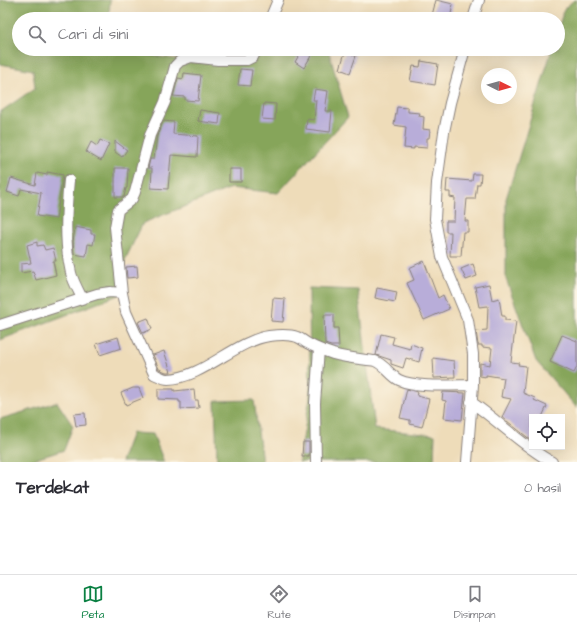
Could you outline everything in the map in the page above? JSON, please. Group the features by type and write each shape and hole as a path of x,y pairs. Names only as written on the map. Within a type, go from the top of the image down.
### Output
{"street":[{"path":"273,12 278,0"},
{"path":"475,12 478,0"},
{"path":"254,56 247,60 191,58 180,61 175,66 165,102 150,135 135,192 132,199 118,210 115,227 122,293 126,312 154,374 168,379 186,375 206,366 240,347 269,336 297,337 319,349 343,357 375,361 380,363 400,380 436,386 473,384"},
{"path":"463,56 450,103 444,132 437,183 435,219 442,257 468,320 473,354 473,384 467,462"},
{"path":"69,180 66,208 68,257 72,274 82,298"},
{"path":"0,325 82,298 110,292 122,293"},
{"path":"316,462 315,402 319,349"},
{"path":"471,402 486,412 516,438 552,462"}],"green space":[{"path":"0,0 110,0 109,12 12,12 12,56 155,56 194,62 199,56 330,56 348,117 278,193 231,188 143,223 125,260 119,295 0,340 0,112 35,88 33,70 0,64"},
{"path":"574,0 577,0 577,408 536,361 506,279 506,199 550,56 565,56 564,9"},
{"path":"309,288 358,290 375,429 435,435 434,462 299,462 310,397"},
{"path":"254,400 262,462 217,462 215,401"},
{"path":"57,402 73,426 64,450 26,462 0,462 0,419"},
{"path":"132,433 153,434 164,462 121,462"}],"building":[{"path":"436,0 453,4 451,12 433,12"},
{"path":"298,56 311,56 304,68 295,62"},
{"path":"344,56 356,56 350,73 340,69"},
{"path":"421,61 438,64 435,85 410,81 413,66 420,67"},
{"path":"240,69 252,70 250,86 238,85"},
{"path":"184,73 201,75 198,101 185,100 185,97 173,96 178,78 183,79"},
{"path":"315,89 328,91 325,111 332,111 330,132 306,129 307,119 314,120 316,100 313,100"},
{"path":"264,103 276,104 275,120 262,119"},
{"path":"397,107 408,108 408,112 420,113 419,116 424,117 423,129 430,130 429,138 427,138 427,148 404,148 406,127 394,125"},
{"path":"200,110 220,113 219,124 198,121"},
{"path":"163,121 174,122 173,134 198,136 197,157 171,155 168,189 151,188 152,168 148,168 150,159 154,159 157,136"},
{"path":"100,140 109,144 101,161 86,152 91,142 97,146"},
{"path":"115,141 127,150 122,157 115,152"},
{"path":"115,168 128,168 127,188 124,197 115,197"},
{"path":"229,169 241,169 241,182 229,182"},
{"path":"47,172 63,175 56,219 37,216 41,193 21,189 19,196 7,192 11,178 35,185 37,173 47,175"},
{"path":"473,174 481,174 480,184 477,184 475,199 467,199 465,221 468,221 468,232 463,232 461,256 450,256 451,232 446,232 446,221 454,221 455,198 450,197 450,192 446,192 447,179 472,181"},
{"path":"75,227 91,230 91,234 95,234 93,245 88,244 86,256 74,254 73,242"},
{"path":"37,242 37,246 43,245 45,250 53,248 56,261 53,261 56,275 36,280 33,271 21,273 21,264 31,263 27,245"},
{"path":"424,261 438,298 443,295 449,309 424,320 407,283 414,280 409,268"},
{"path":"473,264 477,276 466,280 461,269"},
{"path":"137,266 138,277 127,278 126,267"},
{"path":"489,284 492,300 499,298 502,316 505,316 505,320 516,321 511,362 526,366 523,393 535,398 534,400 547,406 543,414 529,414 529,439 502,417 511,399 501,397 504,378 486,375 486,377 480,376 480,363 490,365 492,348 478,345 476,331 487,330 488,306 479,307 475,287"},
{"path":"377,288 397,292 395,302 375,298"},
{"path":"273,298 285,299 283,322 271,321"},
{"path":"324,315 334,315 334,328 338,328 339,346 325,344"},
{"path":"148,318 152,329 143,333 138,322"},
{"path":"381,334 394,337 392,344 410,349 411,344 422,348 419,362 406,358 403,368 391,364 391,360 376,355"},
{"path":"562,335 577,341 577,367 574,373 550,362"},
{"path":"118,337 121,348 100,355 96,344"},
{"path":"164,351 171,372 166,372 159,369 153,355"},
{"path":"433,358 454,361 455,377 434,378"},
{"path":"133,388 139,388 143,398 126,405 121,393"},
{"path":"158,389 174,389 174,391 194,389 195,400 198,400 199,408 181,409 181,402 179,402 179,400 158,399"},
{"path":"407,389 418,392 417,396 429,399 422,427 410,424 410,420 400,418"},
{"path":"443,392 465,393 462,420 444,418 446,401 442,400"},
{"path":"85,413 86,425 76,426 74,414"},
{"path":"303,442 309,442 309,456 302,456"}]}
